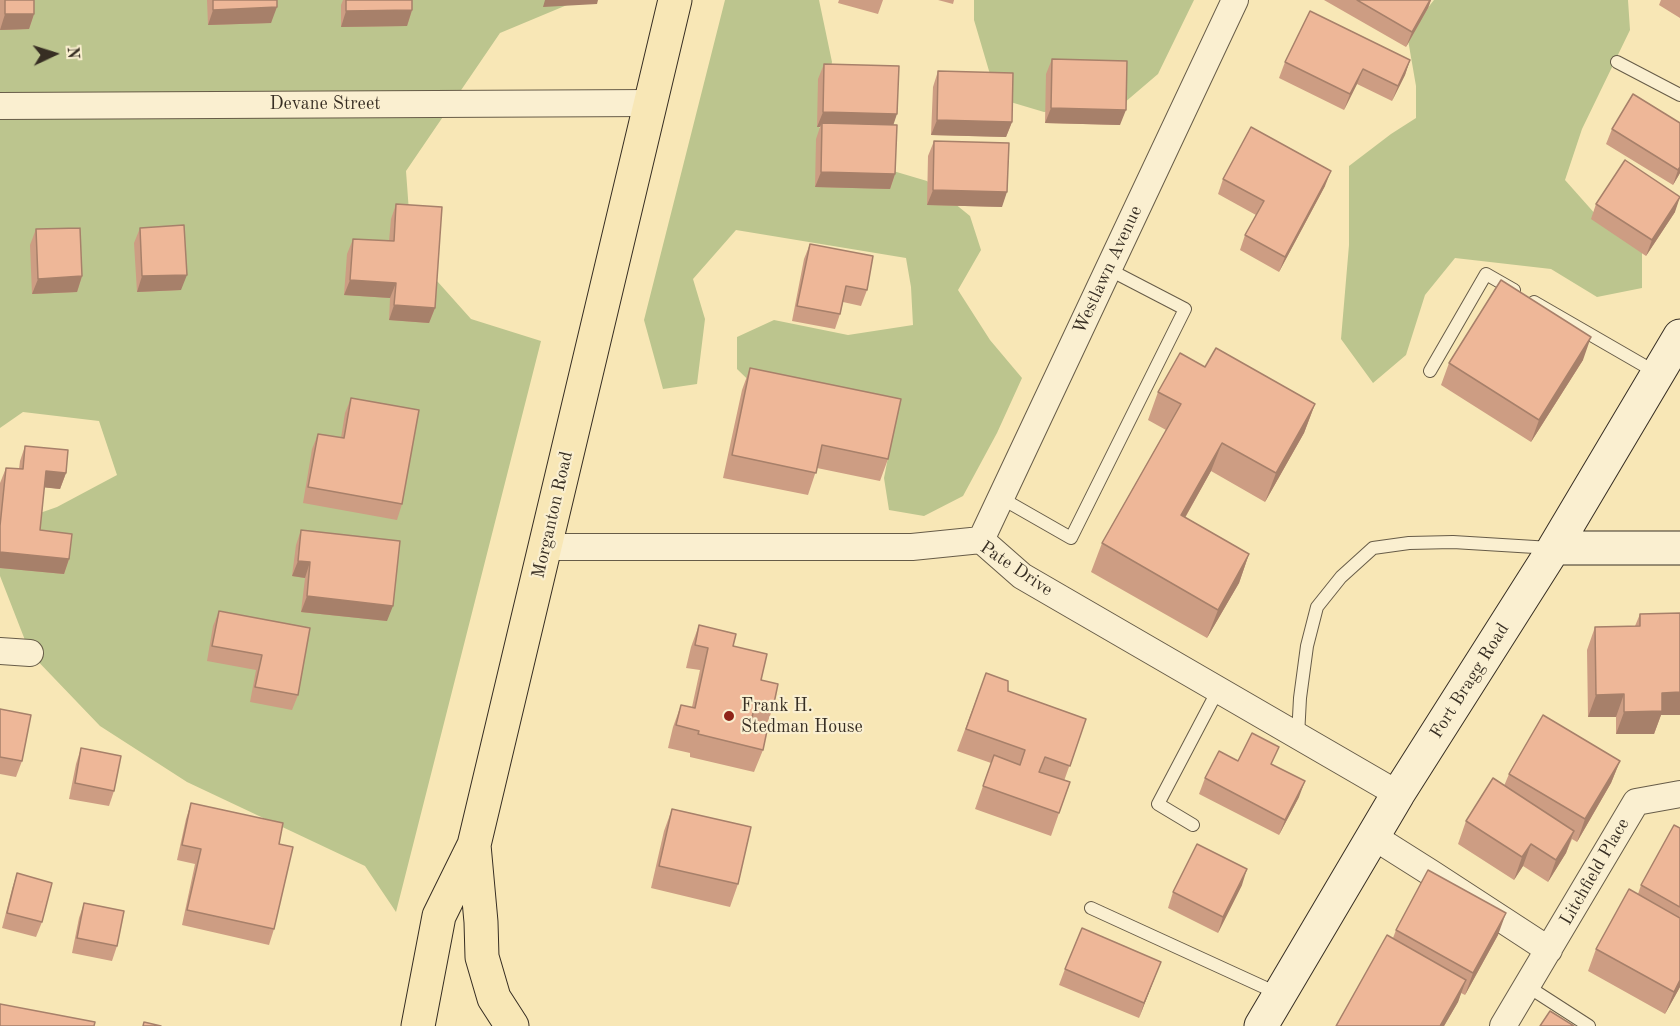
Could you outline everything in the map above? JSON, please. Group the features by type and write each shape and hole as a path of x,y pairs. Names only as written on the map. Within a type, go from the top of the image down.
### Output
{"main road":[{"name":"Morganton Road","path":"418,1026 439,916 474,845 675,0"},
{"name":"Fort Bragg Road","path":"1265,1014 1398,794 1554,548 1680,336"},
{"path":"1554,548 1680,548"},
{"path":"474,845 482,957 494,998 512,1026"}],"street":[{"name":"Westlawn Avenue","path":"981,540 1235,0"},
{"name":"Devane Street","path":"0,106 651,103"},
{"name":"Pate Drive","path":"545,547 912,547 981,540 1022,576 1398,794"},
{"path":"0,651 30,653"},
{"name":"Litchfield Place","path":"1503,1026 1636,802 1680,794"},
{"path":"1374,837 1549,950"}],"lane":[{"path":"1617,62 1680,95"},
{"path":"1001,498 1071,538 1185,309 1108,269"},
{"path":"1430,371 1486,274 1658,373"},
{"path":"1298,737 1300,698 1307,646 1317,607 1341,577 1373,548 1409,543 1453,542 1554,548"},
{"path":"1193,825 1158,804 1218,690"},
{"path":"1090,908 1265,1014"},
{"path":"1527,986 1589,1026"}],"green space":[{"path":"0,0 579,0 500,33 406,171 412,253 471,319 541,341 396,912 365,866 187,782 100,726 30,653 0,576 0,527 57,507 117,475 99,421 23,412 0,428"},
{"path":"725,0 819,0 832,62 819,127 856,160 927,181 970,216 981,250 958,290 990,340 1022,378 997,433 963,496 924,516 889,510 884,478 892,437 771,402 737,369 737,337 774,320 848,335 913,325 911,287 906,258 736,230 693,279 705,319 697,384 663,389 644,320"},
{"path":"974,0 1194,0 1158,74 1124,103 1044,112 997,98 974,20"},
{"path":"1434,0 1628,0 1630,30 1582,129 1565,180 1597,216 1642,247 1642,288 1597,297 1551,269 1455,258 1425,295 1406,355 1373,383 1341,339 1349,245 1349,166 1416,118 1416,86 1407,34"}],"building":[{"path":"5,0 34,0 34,14 5,14"},
{"path":"213,0 277,0 277,7 213,10"},
{"path":"346,0 412,0 412,10 346,11"},
{"path":"1357,0 1430,0 1412,32"},
{"path":"1310,11 1410,60 1398,86 1363,69 1350,94 1285,62"},
{"path":"1052,59 1127,61 1126,110 1051,108"},
{"path":"824,64 899,66 897,114 823,112"},
{"path":"938,71 1013,73 1012,122 937,120"},
{"path":"1633,94 1680,123 1680,167 1678,170 1612,129"},
{"path":"822,123 897,125 895,174 821,172"},
{"path":"1251,127 1331,171 1285,257 1245,235 1264,201 1223,179"},
{"path":"934,141 1009,143 1007,192 933,190"},
{"path":"1625,160 1680,197 1652,240 1596,204"},
{"path":"396,204 442,207 435,308 394,305 396,283 350,280 353,239 394,241"},
{"path":"184,225 187,275 142,276 140,228"},
{"path":"80,228 82,276 38,279 36,229"},
{"path":"810,244 873,256 867,290 846,286 840,314 797,306"},
{"path":"1501,280 1591,337 1539,420 1449,363"},
{"path":"1216,348 1315,404 1276,473 1222,443 1181,515 1249,554 1218,610 1102,543 1181,404 1158,392 1180,353 1205,367"},
{"path":"750,368 901,399 888,459 822,445 816,473 732,455"},
{"path":"351,398 419,410 402,504 308,487 318,434 344,438"},
{"path":"25,446 68,450 66,473 46,471 40,530 72,534 69,559 0,552 0,526 6,468 23,469"},
{"path":"301,530 400,541 393,606 307,596 310,562 298,561"},
{"path":"219,611 310,628 298,695 255,687 262,655 212,646"},
{"path":"1680,613 1680,692 1662,693 1662,711 1624,712 1624,694 1596,695 1595,627 1640,626 1640,614"},
{"name":"Frank H. Stedman House","path":"699,625 736,634 733,646 767,654 761,680 778,684 773,708 755,704 751,722 768,726 763,750 698,734 699,731 676,725 681,705 695,708 708,648 695,645"},
{"path":"986,673 1008,681 1008,691 1086,719 1070,766 1045,757 1039,772 1070,782 1059,813 983,786 994,755 1020,765 1025,750 966,729"},
{"path":"0,709 31,715 22,761 0,757"},
{"path":"1543,715 1620,761 1585,819 1509,774"},
{"path":"1252,733 1279,747 1271,764 1305,781 1285,820 1205,778 1219,751 1238,761"},
{"path":"81,748 121,756 114,791 75,783"},
{"path":"1493,778 1574,831 1556,860 1531,844 1522,857 1466,821"},
{"path":"191,803 283,823 279,844 293,847 274,929 187,910 201,849 182,845"},
{"path":"672,809 751,827 738,884 659,866"},
{"path":"1674,825 1680,828 1680,907 1641,885"},
{"path":"1197,844 1247,869 1223,917 1173,892"},
{"path":"1428,870 1506,913 1473,973 1396,930"},
{"path":"17,873 52,883 42,922 7,913"},
{"path":"1629,889 1680,918 1680,980 1674,992 1596,949"},
{"path":"84,903 124,911 117,946 77,938"},
{"path":"1082,928 1161,962 1144,1003 1065,969"},
{"path":"1387,935 1466,980 1440,1026 1336,1026"},
{"path":"0,1004 95,1022 94,1026 0,1026"},
{"path":"1550,1011 1574,1026 1540,1026"},
{"path":"144,1022 161,1026 143,1026"}],"place":[{"name":"Frank H. Stedman House","path":"729,716"}]}
